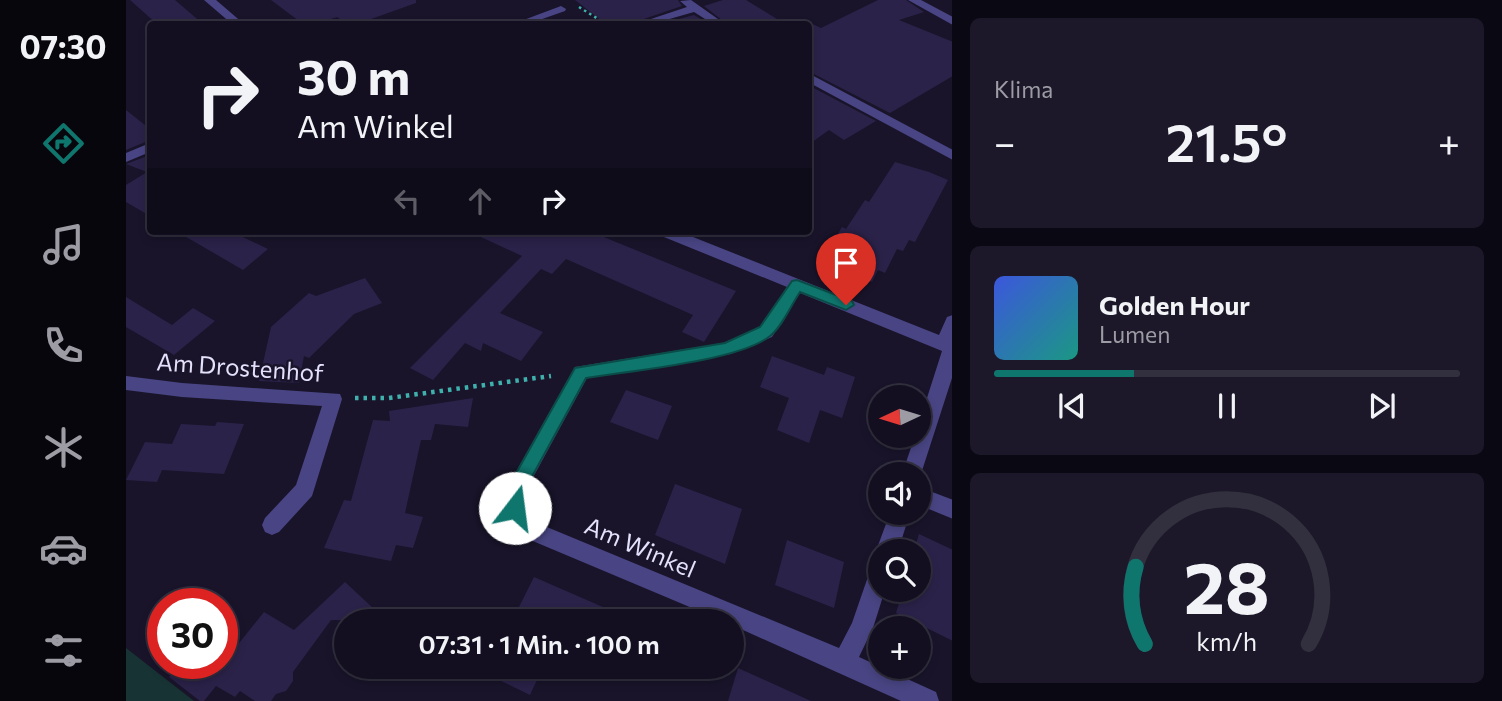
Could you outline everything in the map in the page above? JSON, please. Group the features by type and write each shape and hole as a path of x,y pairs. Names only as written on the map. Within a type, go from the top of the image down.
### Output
{"street":[{"path":"209,0 234,21"},
{"path":"683,0 715,21"},
{"path":"912,0 952,21"},
{"path":"652,21 694,8"},
{"path":"527,21 561,9"},
{"path":"812,79 854,100 905,133 952,156"},
{"path":"126,158 147,148"},
{"path":"674,235 950,347 916,462"},
{"path":"581,372 725,349 747,342 766,332 797,285"},
{"name":"Am Winkel","path":"581,372 514,493 515,508 535,532 717,610 845,660 927,701"},
{"name":"Am Drostenhof","path":"126,383 182,390 333,398 305,490 272,524"},
{"path":"931,501 952,510"},
{"path":"845,660 862,628 870,602"}],"path":[{"path":"561,9 581,7 602,21"},
{"path":"333,398 389,398 581,372"}],"green space":[{"path":"126,648 147,664 147,679 166,679 194,701 126,701"}],"building":[{"path":"130,0 175,0 200,21 154,21"},
{"path":"271,0 416,0 416,3 365,21 343,21 337,17 324,21 299,21"},
{"path":"575,0 678,0 682,6 638,21 602,21"},
{"path":"723,0 746,0 780,21 723,21 704,6"},
{"path":"878,0 906,0 924,12 899,20 952,42 952,77 890,113 812,73 812,24 821,28"},
{"path":"694,15 704,21 671,21"},
{"path":"812,87 876,121 844,140 829,130 812,142"},
{"path":"126,110 147,127 147,141 126,150"},
{"path":"147,156 147,172 126,164"},
{"path":"895,162 948,180 915,242 909,240 903,251 897,249 885,273 878,270 872,282 853,275 848,276 845,271 821,262 842,227 846,229 865,200 869,202"},
{"path":"147,172 147,214 126,202 126,185"},
{"path":"183,235 238,235 268,249 243,270"},
{"path":"477,235 599,235 736,291 704,342 682,332 693,315 566,259 552,274 541,269 500,313 543,332 521,361 483,343 481,351 465,343 433,380 410,368 522,256"},
{"path":"365,278 382,303 354,314 309,358 304,356 299,383 259,381 271,327 309,293 316,296"},
{"path":"126,297 172,325 193,308 215,321 174,355 126,327"},
{"path":"772,356 824,375 827,367 855,377 842,418 820,410 809,443 777,430 789,398 760,387"},
{"path":"626,390 672,406 658,440 610,422"},
{"path":"473,398 468,427 435,424 431,440 421,440 405,513 423,517 413,548 396,545 391,561 324,548 344,500 351,501 373,420 390,421 389,411"},
{"path":"217,422 244,424 224,474 162,470 157,482 126,480 145,442 172,444 181,424 215,426"},
{"path":"675,484 742,509 725,564 655,535"},
{"path":"787,540 844,562 834,608 775,585"},
{"path":"931,540 952,550 952,641 931,630 931,616 902,616 896,613 899,602 931,602"},
{"path":"534,577 607,609 518,609"},
{"path":"345,582 374,609 334,609 334,620 331,620 293,672 293,681 286,691 276,694 271,701 255,701 240,691 235,697 216,686 204,701 200,701 172,679 238,679 238,644 264,612 294,630"},
{"path":"744,671 811,701 728,701 735,679 744,679"},
{"path":"497,679 537,679 530,695"}],"route":[{"path":"515,508 514,493 581,372 725,349 747,342 766,332 797,285 846,305"}]}
